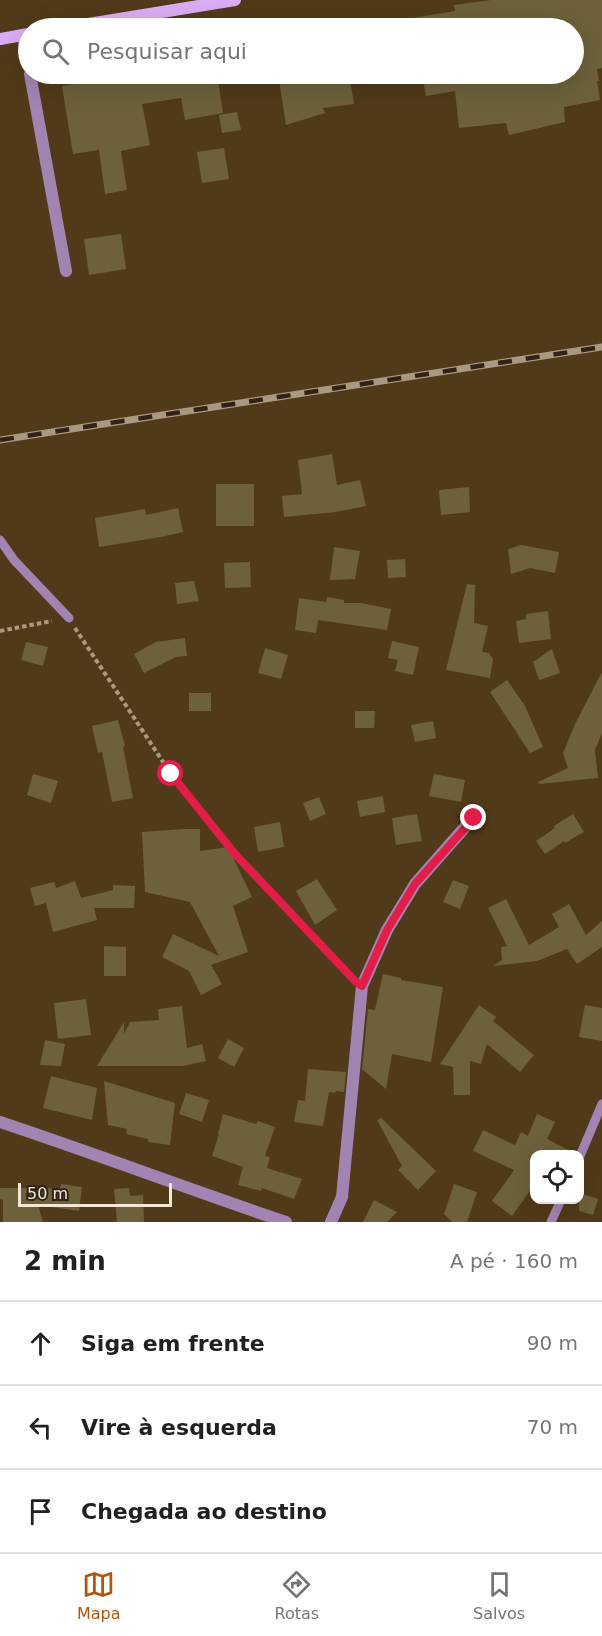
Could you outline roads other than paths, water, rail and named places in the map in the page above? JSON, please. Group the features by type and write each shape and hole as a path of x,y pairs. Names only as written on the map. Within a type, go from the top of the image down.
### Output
{"main road":[{"path":"125,18 236,0"},
{"path":"0,39 18,36"}],"street":[{"path":"32,84 66,272"},
{"path":"331,1222 342,1197 362,986 387,930 415,884 474,818"},
{"path":"0,1122 286,1222"}],"lane":[{"path":"0,540 14,560 69,618"},
{"path":"582,1150 602,1104"},
{"path":"551,1222 559,1204"}],"railway":[{"path":"0,440 602,347"}]}
